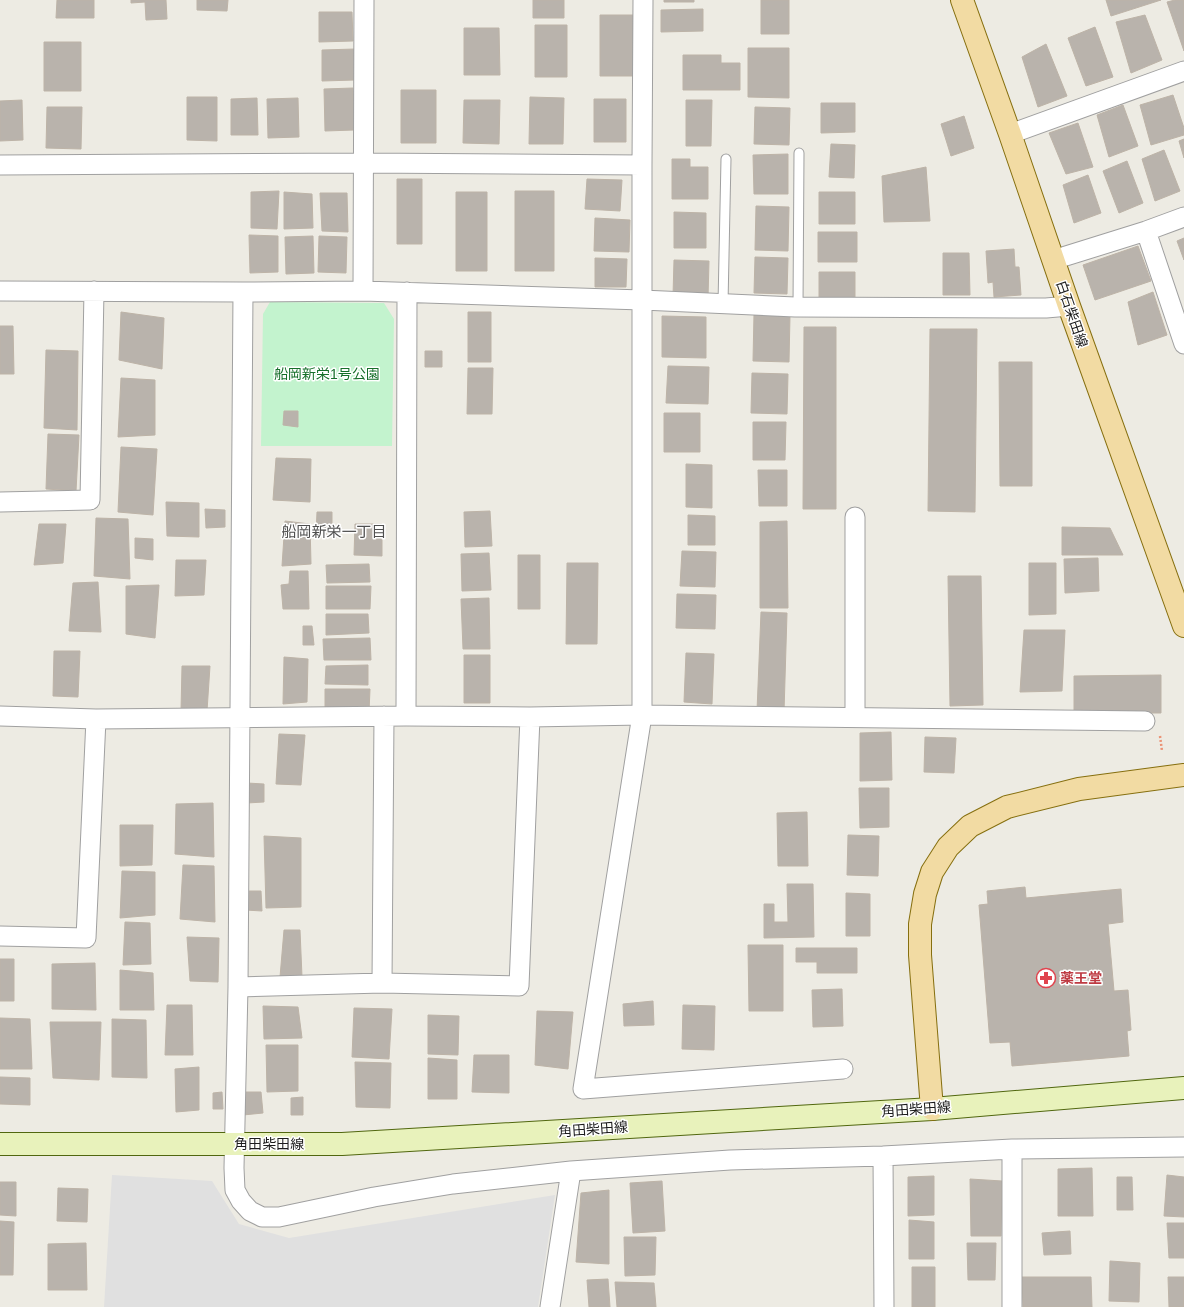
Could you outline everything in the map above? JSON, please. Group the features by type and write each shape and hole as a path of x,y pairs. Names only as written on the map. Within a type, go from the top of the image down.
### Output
{"main road":[{"name":"白石柴田線","path":"962,0 1069,306 1184,626"},
{"path":"932,1109 920,955 920,924 925,894 932,872 948,847 970,826 1007,807 1079,789 1184,775"},
{"name":"角田柴田線","path":"0,1144 342,1144 932,1109 1184,1088"}],"street":[{"path":"363,291 364,0"},
{"path":"643,0 642,715 582,1089 843,1069"},
{"path":"1010,134 1184,71"},
{"path":"0,165 364,163 642,165"},
{"path":"1053,260 1146,231 1184,217"},
{"path":"1146,231 1184,344"},
{"path":"0,291 363,291 642,300 798,307 1046,308 1069,306"},
{"path":"0,502 90,500 94,291"},
{"path":"243,292 241,718 234,1168 235,1190 241,1201 250,1211 262,1217 279,1218 374,1197 453,1184 570,1171 730,1160 883,1156 1012,1149 1184,1147"},
{"path":"406,716 407,292"},
{"path":"855,517 855,718"},
{"path":"0,716 96,719 384,716 530,718 642,715 1145,721"},
{"path":"382,983 384,716"},
{"path":"238,987 382,983 519,986 530,718"},
{"path":"0,936 86,938 96,719"},
{"path":"1012,1149 1012,1307"},
{"path":"883,1156 884,1307"},
{"path":"550,1307 570,1171"}],"lane":[{"path":"798,307 800,153"},
{"path":"723,304 726,159"}],"path":[{"path":"1160,735 1162,751"}],"green space":[{"name":"船岡新栄1号公園","path":"270,302 384,303 394,319 392,446 261,446 263,314"}],"shaded area":[{"path":"112,1175 212,1181 239,1224 289,1238 555,1195 538,1307 104,1307"}],"building":[{"path":"57,0 94,0 94,18 56,18"},
{"path":"131,0 166,0 167,19 146,20 145,2 131,3"},
{"path":"197,0 228,0 227,11 197,10"},
{"path":"533,0 564,0 564,18 533,18"},
{"path":"664,0 694,0 694,2 664,2"},
{"path":"761,0 789,0 789,34 761,34"},
{"path":"1106,0 1161,0 1111,16"},
{"path":"1184,0 1184,51 1167,2"},
{"path":"703,9 703,31 661,32 661,10"},
{"path":"319,12 352,12 353,41 319,42"},
{"path":"600,15 635,15 635,76 600,76"},
{"path":"1145,15 1162,60 1131,73 1116,22"},
{"path":"535,25 567,25 567,77 535,77"},
{"path":"1095,27 1113,77 1086,86 1068,38"},
{"path":"464,28 499,28 500,75 464,75"},
{"path":"44,42 81,42 81,91 44,91"},
{"path":"1046,44 1067,96 1038,107 1022,57"},
{"path":"748,48 789,48 789,98 748,97"},
{"path":"355,49 355,80 322,81 322,50"},
{"path":"683,55 721,55 721,63 740,63 740,90 683,90"},
{"path":"353,88 354,130 325,131 324,89"},
{"path":"401,90 436,90 436,143 401,143"},
{"path":"1173,95 1184,128 1184,135 1151,145 1140,105"},
{"path":"187,97 217,97 217,141 187,140"},
{"path":"530,97 564,98 563,144 529,144"},
{"path":"257,98 258,135 231,135 231,99"},
{"path":"298,98 299,137 268,138 267,99"},
{"path":"594,99 626,99 626,142 594,142"},
{"path":"22,100 23,140 0,141 0,101"},
{"path":"464,100 500,100 499,144 463,143"},
{"path":"686,100 712,100 711,146 686,146"},
{"path":"821,103 855,103 855,132 821,133"},
{"path":"1123,105 1138,146 1109,157 1097,115"},
{"path":"47,107 82,107 81,149 46,148"},
{"path":"755,107 790,108 789,145 754,144"},
{"path":"964,116 974,148 951,156 941,124"},
{"path":"1078,123 1093,167 1066,174 1049,133"},
{"path":"1184,139 1184,158 1179,141"},
{"path":"831,144 855,145 854,178 829,177"},
{"path":"1164,150 1180,191 1155,201 1142,159"},
{"path":"788,154 788,194 754,194 753,155"},
{"path":"672,159 690,159 690,167 708,167 708,199 672,199"},
{"path":"1127,161 1143,203 1119,213 1103,171"},
{"path":"926,167 930,221 884,222 882,176"},
{"path":"1088,175 1101,213 1074,223 1063,185"},
{"path":"397,179 422,179 422,244 397,244"},
{"path":"587,179 622,180 620,211 585,209"},
{"path":"279,191 277,229 251,228 251,192"},
{"path":"515,191 554,191 554,271 515,271"},
{"path":"284,192 312,194 313,228 284,229"},
{"path":"456,192 487,192 487,271 456,271"},
{"path":"819,192 855,192 855,224 819,224"},
{"path":"320,193 347,193 348,232 322,231"},
{"path":"756,206 789,207 788,251 755,250"},
{"path":"674,212 706,213 706,248 674,248"},
{"path":"595,218 630,220 629,252 594,251"},
{"path":"818,232 857,232 857,262 818,262"},
{"path":"249,235 278,236 278,272 250,273"},
{"path":"313,236 314,273 286,274 285,237"},
{"path":"319,236 347,237 346,273 318,272"},
{"path":"1184,238 1184,260 1177,241"},
{"path":"1138,246 1151,281 1095,300 1083,265"},
{"path":"1014,249 1015,267 1019,267 1021,295 994,297 993,282 988,283 986,251"},
{"path":"943,253 969,253 970,295 943,295"},
{"path":"755,257 788,258 787,294 754,293"},
{"path":"595,258 627,259 626,287 595,287"},
{"path":"674,260 709,261 708,298 673,296"},
{"path":"819,272 855,272 855,299 819,299"},
{"path":"1153,292 1167,335 1138,345 1128,302"},
{"path":"121,312 164,318 162,369 119,360"},
{"path":"468,312 491,312 491,362 468,362"},
{"path":"754,314 790,315 789,362 753,361"},
{"path":"662,316 706,317 706,358 662,357"},
{"path":"0,326 13,326 14,374 0,374"},
{"path":"804,327 836,327 836,509 803,509"},
{"path":"930,329 977,329 975,512 928,511"},
{"path":"46,350 78,351 77,430 44,428"},
{"path":"425,351 442,351 442,367 425,367"},
{"path":"999,362 1032,362 1032,486 1000,486"},
{"path":"668,366 709,367 708,404 666,403"},
{"path":"468,368 493,368 492,414 467,414"},
{"path":"752,373 788,374 787,414 751,413"},
{"path":"121,378 155,380 155,435 118,437"},
{"path":"284,411 298,411 298,427 283,425"},
{"path":"664,413 700,413 700,452 664,452"},
{"path":"753,422 786,422 785,460 753,460"},
{"path":"48,434 79,435 76,491 46,489"},
{"path":"121,447 157,449 153,515 118,512"},
{"path":"276,458 311,459 310,502 273,500"},
{"path":"686,464 712,465 712,508 686,507"},
{"path":"758,470 787,470 787,506 759,506"},
{"path":"166,502 199,503 199,537 167,536"},
{"path":"205,509 225,510 225,527 206,528"},
{"path":"490,511 492,546 465,547 464,512"},
{"path":"317,512 332,512 332,534 316,534"},
{"path":"688,515 715,516 715,545 688,545"},
{"path":"96,518 128,519 130,579 94,576"},
{"path":"285,521 310,524 311,564 282,566"},
{"path":"787,521 788,608 760,608 760,522"},
{"path":"39,524 66,524 63,563 34,565"},
{"path":"355,524 382,524 382,556 354,555"},
{"path":"1062,527 1110,528 1123,555 1062,555"},
{"path":"135,538 153,539 153,560 135,558"},
{"path":"682,551 716,552 715,587 680,586"},
{"path":"489,553 491,590 462,591 461,554"},
{"path":"518,555 540,555 540,609 518,609"},
{"path":"1098,558 1099,591 1065,593 1064,559"},
{"path":"176,560 206,560 204,595 175,596"},
{"path":"567,563 598,563 597,644 566,644"},
{"path":"1029,563 1056,563 1056,614 1029,615"},
{"path":"369,564 370,582 327,583 326,565"},
{"path":"290,571 308,571 309,609 283,609 281,585 289,584"},
{"path":"948,576 981,576 983,705 950,706"},
{"path":"98,582 101,632 69,631 73,583"},
{"path":"159,585 155,638 126,634 126,586"},
{"path":"326,586 371,586 370,609 326,609"},
{"path":"677,594 716,595 715,629 676,628"},
{"path":"489,598 490,649 463,649 461,599"},
{"path":"761,612 787,613 784,712 757,711"},
{"path":"326,614 368,614 369,633 326,635"},
{"path":"303,626 312,626 314,645 303,645"},
{"path":"1024,630 1065,630 1062,691 1020,692"},
{"path":"370,638 371,660 324,660 323,639"},
{"path":"54,651 80,651 78,697 53,696"},
{"path":"686,653 714,654 712,704 684,702"},
{"path":"464,655 490,655 490,703 464,703"},
{"path":"284,657 308,659 307,702 283,704"},
{"path":"368,665 368,685 325,684 326,666"},
{"path":"182,666 210,666 207,711 181,711"},
{"path":"1161,675 1161,713 1074,713 1074,676"},
{"path":"325,689 370,689 369,712 325,712"},
{"path":"891,732 892,780 860,781 860,733"},
{"path":"279,734 305,735 301,785 276,784"},
{"path":"925,737 956,738 954,773 924,772"},
{"path":"247,783 264,784 264,802 247,803"},
{"path":"859,788 889,788 889,827 860,828"},
{"path":"213,803 214,857 175,854 176,804"},
{"path":"807,812 808,866 778,866 777,813"},
{"path":"120,825 153,825 152,865 120,866"},
{"path":"848,835 879,836 878,876 847,875"},
{"path":"264,836 301,838 301,907 266,908"},
{"path":"183,865 214,866 215,922 180,919"},
{"path":"122,871 155,872 155,915 120,918"},
{"path":"787,884 813,884 814,937 764,938 764,904 774,904 774,922 788,922"},
{"path":"1025,887 1026,898 1121,889 1123,922 1108,924 1114,991 1128,990 1131,1030 1127,1031 1129,1056 1012,1066 1010,1042 990,1043 979,905 988,904 987,891"},
{"path":"246,891 261,891 262,911 246,910"},
{"path":"846,893 870,894 870,936 846,936"},
{"path":"125,922 150,923 151,964 123,965"},
{"path":"284,930 300,930 302,977 280,977"},
{"path":"187,937 219,938 218,982 190,981"},
{"path":"748,945 783,945 783,1011 749,1011"},
{"path":"796,948 857,948 857,973 817,973 817,962 796,962"},
{"path":"0,959 14,959 14,1001 0,1001"},
{"path":"95,963 96,1010 52,1009 52,964"},
{"path":"120,970 153,973 154,1010 120,1010"},
{"path":"842,989 843,1026 813,1027 812,990"},
{"path":"653,1001 654,1025 624,1026 623,1004"},
{"path":"167,1005 192,1005 193,1055 165,1055"},
{"path":"683,1005 715,1006 714,1050 682,1049"},
{"path":"263,1006 298,1007 302,1038 264,1039"},
{"path":"354,1008 392,1009 389,1059 352,1057"},
{"path":"537,1011 573,1012 568,1069 535,1065"},
{"path":"428,1015 459,1016 458,1055 428,1054"},
{"path":"0,1018 30,1019 32,1069 0,1069"},
{"path":"112,1019 146,1020 147,1078 112,1077"},
{"path":"50,1022 101,1022 99,1080 53,1078"},
{"path":"266,1045 298,1045 298,1091 267,1092"},
{"path":"474,1055 509,1055 509,1093 472,1092"},
{"path":"428,1058 457,1060 457,1099 428,1099"},
{"path":"355,1062 391,1063 390,1108 356,1107"},
{"path":"199,1067 199,1110 176,1112 175,1069"},
{"path":"0,1077 30,1078 30,1105 0,1104"},
{"path":"222,1092 223,1109 213,1109 213,1093"},
{"path":"242,1092 261,1092 263,1113 243,1115"},
{"path":"303,1097 303,1115 291,1115 291,1098"},
{"path":"1092,1168 1093,1216 1058,1216 1058,1169"},
{"path":"1167,1175 1184,1177 1184,1217 1164,1216"},
{"path":"934,1176 934,1215 908,1216 908,1177"},
{"path":"1117,1177 1132,1177 1133,1210 1117,1210"},
{"path":"970,1179 1002,1181 1001,1236 971,1236"},
{"path":"662,1181 665,1231 633,1233 630,1183"},
{"path":"0,1182 16,1182 16,1216 0,1215"},
{"path":"58,1188 88,1189 87,1222 57,1221"},
{"path":"609,1190 609,1264 576,1262 581,1193"},
{"path":"909,1220 934,1222 934,1259 909,1259"},
{"path":"0,1221 14,1222 13,1275 0,1275"},
{"path":"1167,1223 1184,1223 1184,1258 1169,1258"},
{"path":"1070,1231 1071,1254 1044,1255 1042,1233"},
{"path":"624,1237 656,1237 655,1275 625,1276"},
{"path":"86,1243 87,1290 48,1290 48,1244"},
{"path":"967,1243 996,1243 995,1280 968,1280"},
{"path":"1110,1261 1140,1263 1139,1302 1109,1301"},
{"path":"912,1267 935,1267 935,1307 912,1307"},
{"path":"1022,1277 1091,1277 1092,1307 1023,1307"},
{"path":"1168,1277 1184,1277 1184,1307 1169,1307"},
{"path":"608,1279 610,1307 589,1307 587,1280"},
{"path":"615,1282 654,1283 656,1307 617,1307"}],"place":[{"name":"薬王堂","path":"1046,978"}],"district":[{"name":"船岡新栄一丁目","path":"334,532"}]}
